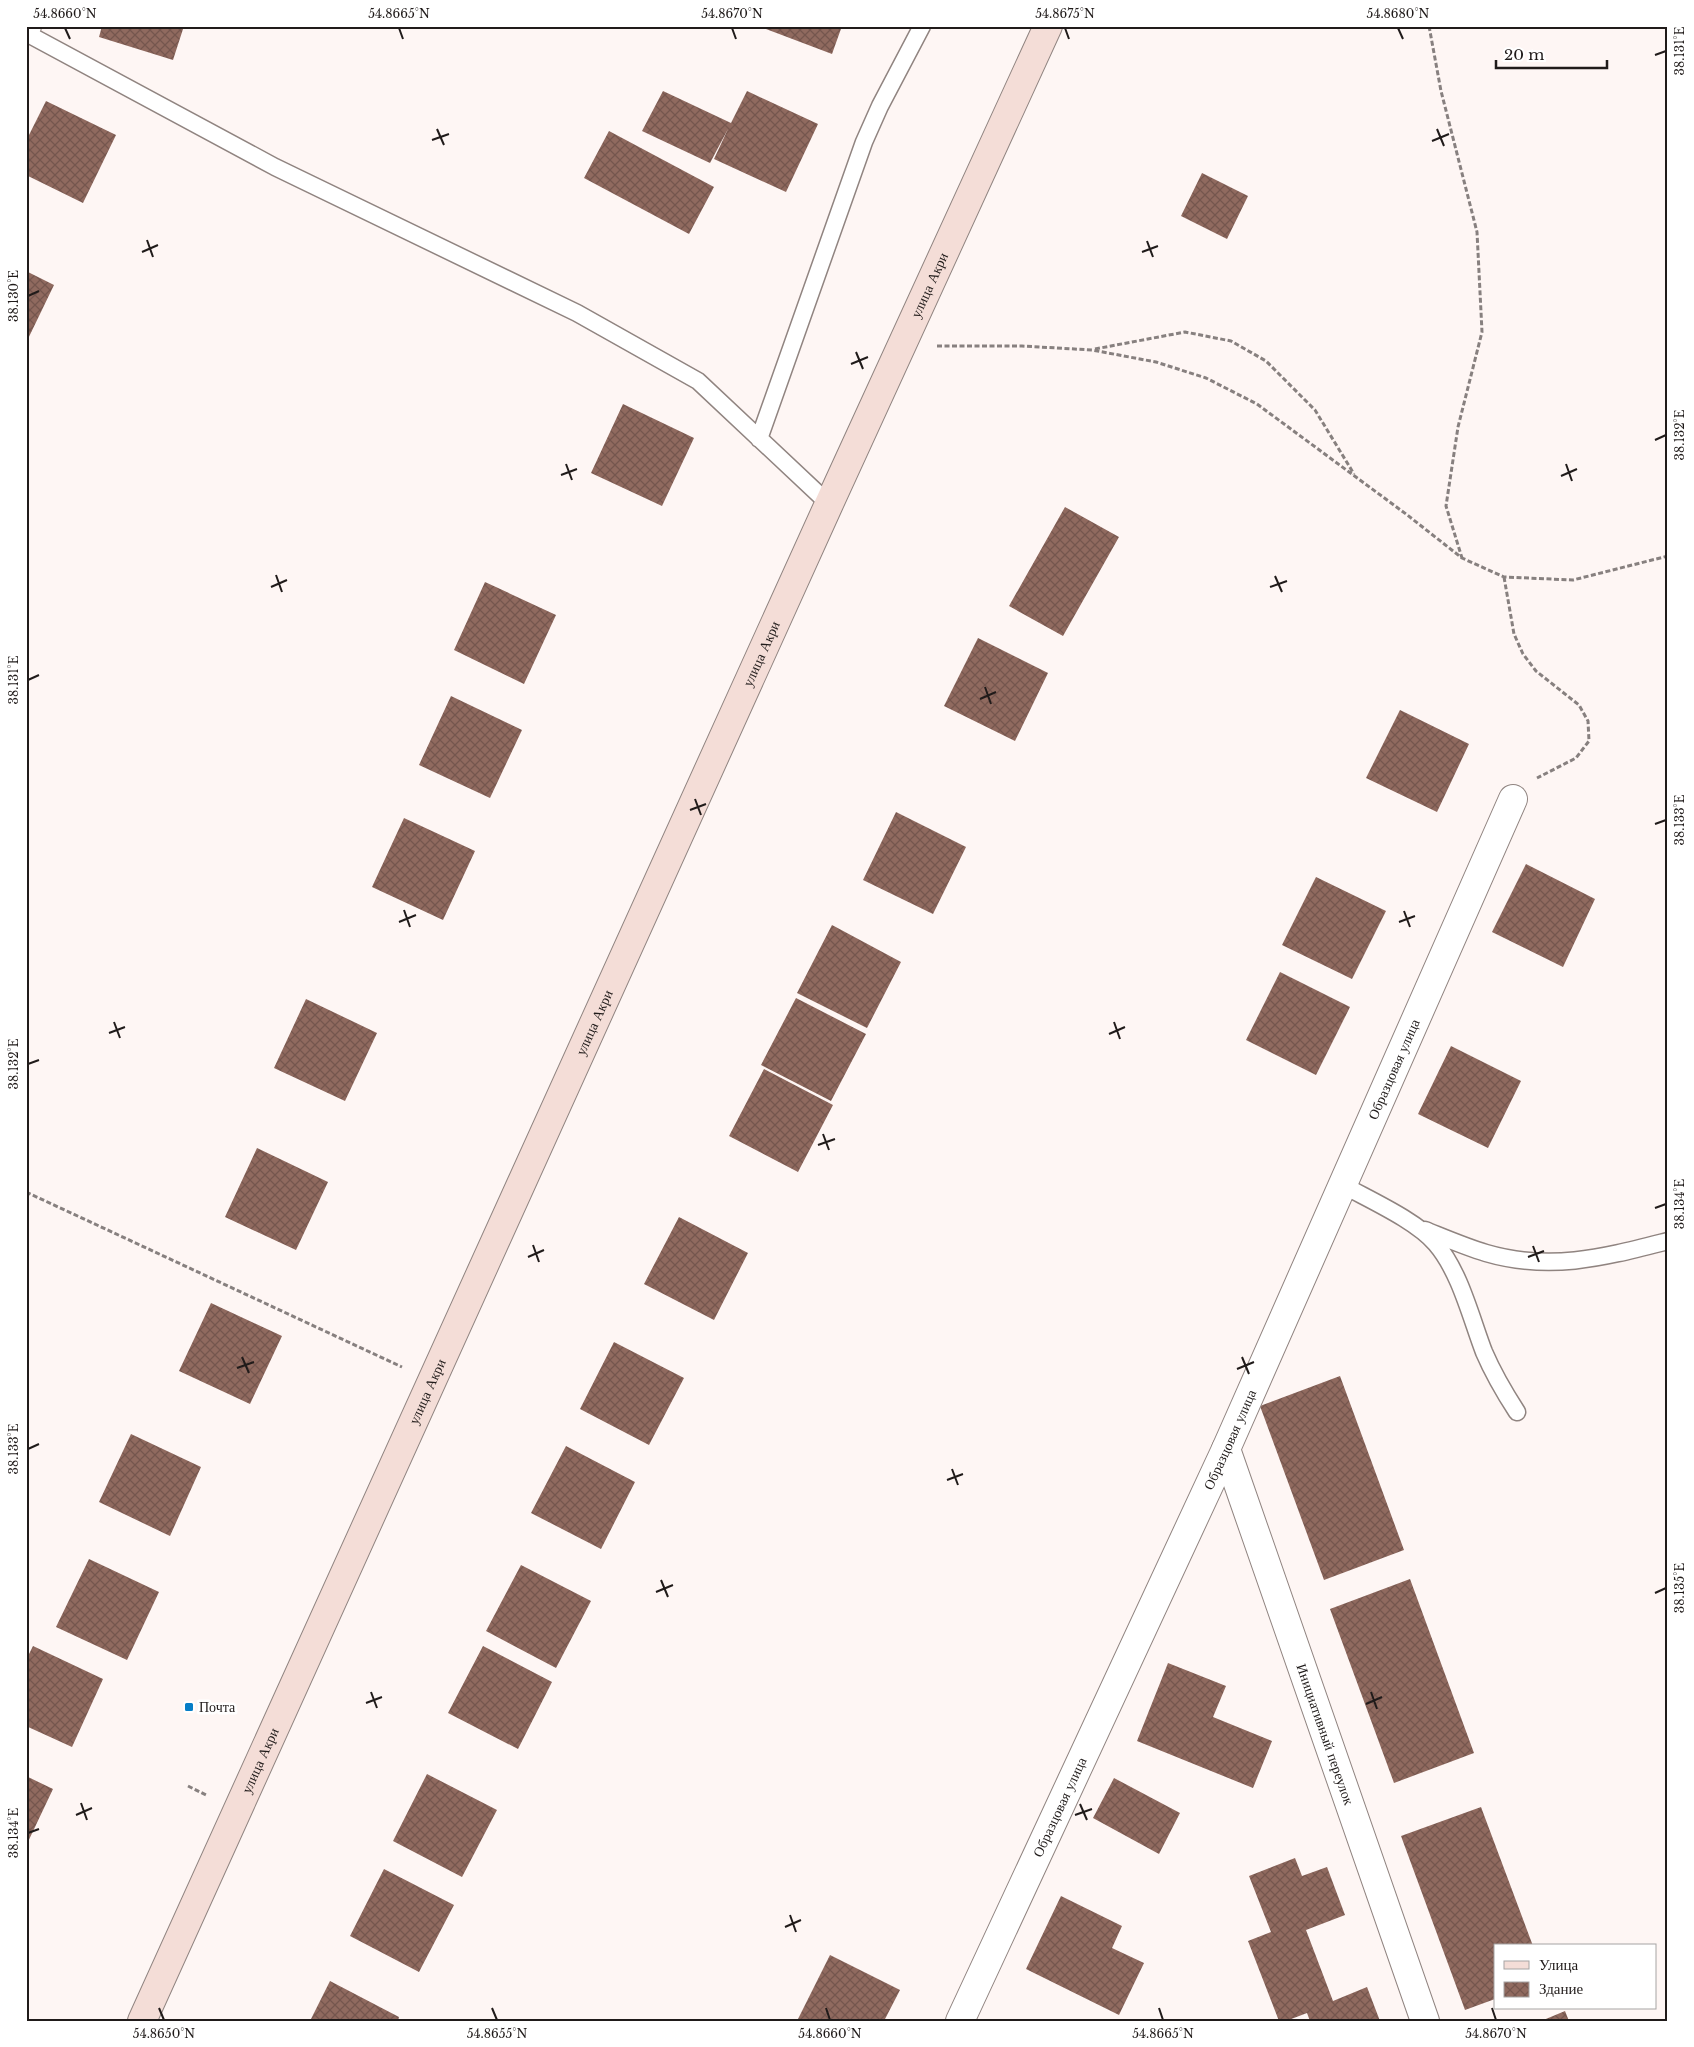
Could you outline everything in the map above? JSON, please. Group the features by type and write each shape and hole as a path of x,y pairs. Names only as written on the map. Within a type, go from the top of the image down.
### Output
{"main road":[{"name":"улица Акри","path":"142,2021 1048,26"}],"street":[{"name":"Образцовая улица","path":"960,2021 1226,1449 1513,798"},
{"name":"Инициативный переулок","path":"1226,1449 1425,2021"}],"lane":[{"path":"759,439 864,142 880,106 922,26"},
{"path":"26,33 276,167 577,313 698,381 830,504"},
{"path":"1343,1185 1414,1226 1436,1244 1453,1270 1485,1354 1499,1384 1517,1412"},
{"path":"1414,1226 1486,1253 1523,1261 1561,1263 1601,1257 1668,1241"}],"path":[{"path":"1429,26 1441,91 1477,232 1482,332 1458,427 1446,506 1462,558"},
{"path":"1092,350 1185,332 1231,341 1266,361 1315,410 1356,477"},
{"path":"902,347 1022,346 1092,350 1156,362 1206,378 1257,404 1462,558 1504,578 1573,580 1668,556"},
{"path":"1504,578 1514,634 1523,654 1536,671 1579,705 1588,721 1589,741 1576,758 1536,778 1513,798"},
{"path":"26,1192 432,1381"}],"building":[{"path":"102,26 184,26 173,60 99,37"},
{"path":"758,26 842,26 832,54"},
{"path":"663,91 731,123 747,91 818,124 786,192 714,159 728,129 710,163 642,131"},
{"path":"46,101 116,135 83,203 26,175 26,141"},
{"path":"609,131 714,187 689,234 584,178"},
{"path":"1202,173 1248,196 1227,239 1181,216"},
{"path":"26,271 54,285 26,343"},
{"path":"623,404 694,438 662,506 591,473"},
{"path":"1065,507 1119,537 1063,636 1009,606"},
{"path":"485,582 556,615 524,684 454,650"},
{"path":"978,638 1048,673 1015,741 944,706"},
{"path":"451,696 522,730 490,798 419,765"},
{"path":"1400,710 1469,744 1437,812 1366,778"},
{"path":"896,812 966,847 933,914 863,880"},
{"path":"404,818 475,851 443,920 372,887"},
{"path":"1526,864 1595,899 1563,967 1492,932"},
{"path":"1316,877 1386,911 1352,979 1282,945"},
{"path":"832,925 901,962 867,1028 797,993"},
{"path":"1280,972 1350,1007 1316,1075 1246,1040"},
{"path":"796,998 866,1034 831,1101 761,1065"},
{"path":"306,999 377,1033 345,1101 274,1068"},
{"path":"1451,1046 1521,1081 1488,1148 1418,1114"},
{"path":"764,1069 833,1105 798,1172 729,1136"},
{"path":"257,1148 328,1182 296,1250 225,1217"},
{"path":"679,1217 748,1253 714,1320 644,1284"},
{"path":"211,1303 282,1336 250,1404 179,1371"},
{"path":"614,1342 684,1378 649,1445 580,1409"},
{"path":"1340,1376 1404,1550 1324,1580 1260,1406"},
{"path":"131,1434 201,1467 170,1536 99,1502"},
{"path":"566,1446 635,1482 601,1549 531,1513"},
{"path":"89,1559 159,1592 127,1660 56,1627"},
{"path":"521,1565 591,1601 556,1668 486,1631"},
{"path":"1410,1579 1474,1753 1394,1783 1330,1609"},
{"path":"33,1646 103,1679 72,1747 26,1726 26,1660"},
{"path":"483,1646 552,1682 518,1749 448,1713"},
{"path":"1168,1663 1226,1686 1213,1717 1272,1741 1253,1788 1137,1741"},
{"path":"427,1774 497,1810 462,1877 393,1841"},
{"path":"26,1776 53,1789 26,1846"},
{"path":"1114,1778 1180,1813 1159,1854 1093,1818"},
{"path":"1481,1807 1532,1944 1494,1944 1494,1999 1465,2010 1401,1836"},
{"path":"1295,1858 1302,1876 1327,1867 1345,1915 1306,1930 1333,2001 1367,1987 1380,2021 1310,2021 1307,2013 1286,2021 1279,2021 1248,1941 1271,1932 1249,1876"},
{"path":"384,1869 454,1905 419,1972 350,1936"},
{"path":"1061,1896 1122,1926 1112,1948 1144,1963 1119,2015 1026,1969"},
{"path":"830,1955 900,1990 884,2021 797,2021"},
{"path":"330,1981 399,2017 398,2021 310,2021"},
{"path":"1565,2011 1569,2021 1541,2021"}],"place":[{"name":"Почта","path":"189,1707"}]}
